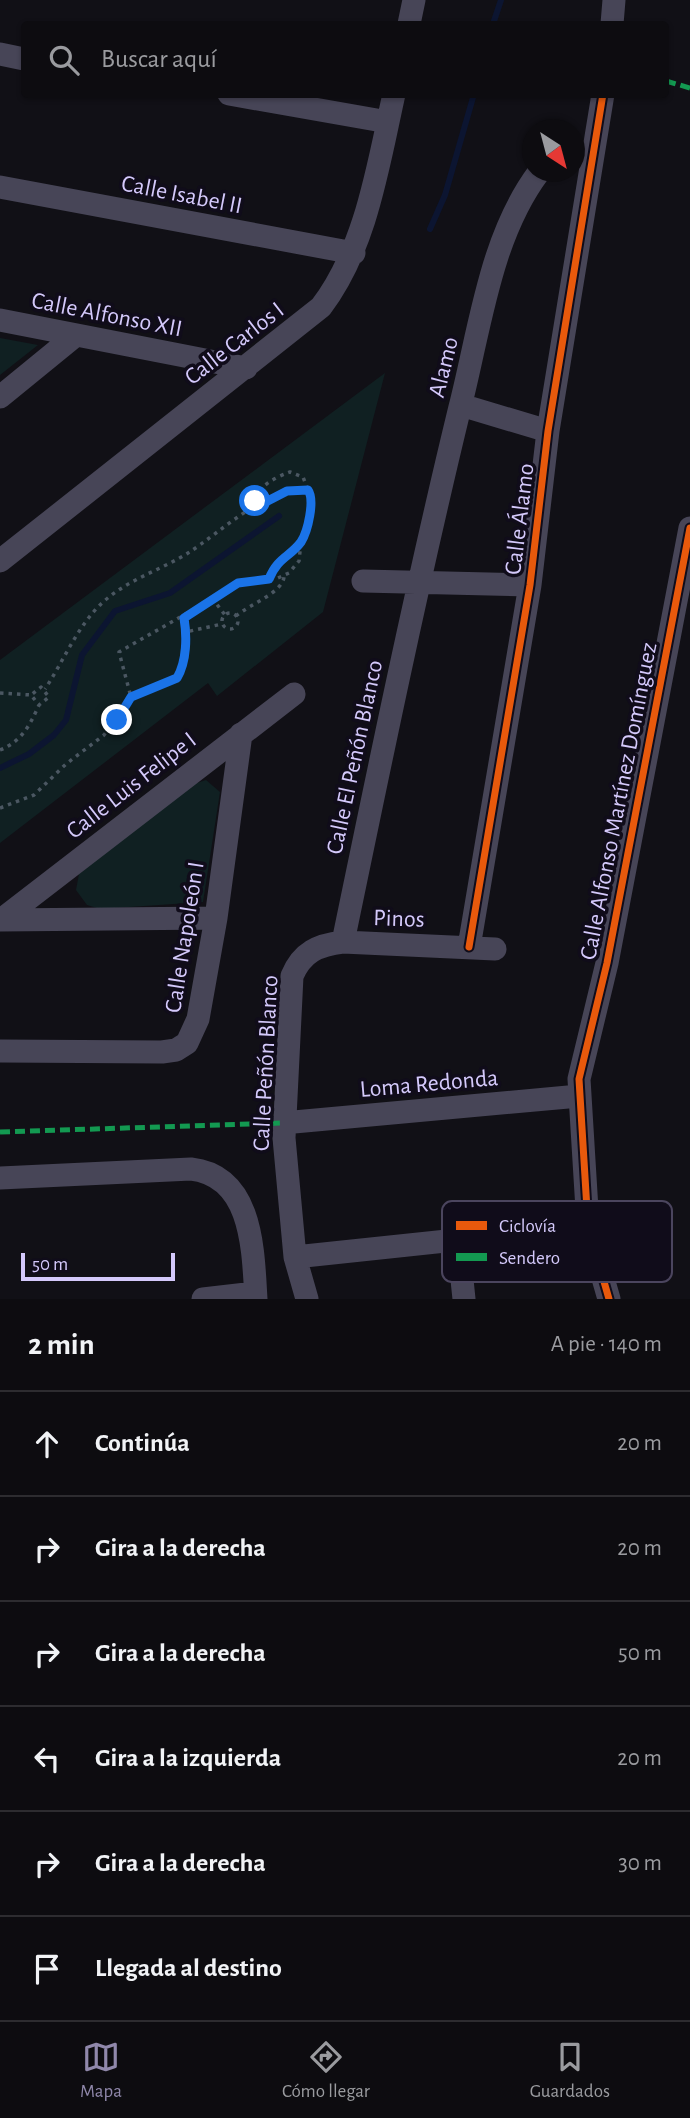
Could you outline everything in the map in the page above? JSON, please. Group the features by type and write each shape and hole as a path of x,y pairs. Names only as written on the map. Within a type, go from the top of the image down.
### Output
{"street":[{"path":"410,21 414,0"},
{"path":"612,21 614,0"},
{"path":"0,54 21,58"},
{"path":"252,98 388,122"},
{"name":"Calle Carlos I","path":"0,561 321,307 339,283 354,253 393,98"},
{"name":"Calle Álamo","path":"585,143 602,98"},
{"name":"Alamo","path":"417,583 495,263 522,195 532,182"},
{"name":"Calle Álamo","path":"469,947 530,585 579,182"},
{"name":"Calle Isabel II","path":"0,187 354,253"},
{"name":"Calle Alfonso XII","path":"0,320 246,368"},
{"path":"0,397 76,335"},
{"path":"461,405 548,431"},
{"name":"Calle Alfonso Martínez Domínguez","path":"586,1201 579,1087 607,963 690,528"},
{"path":"363,581 530,585"},
{"name":"Calle El Peñón Blanco","path":"344,942 417,583"},
{"name":"Calle Luis Felipe I","path":"0,920 295,694"},
{"name":"Calle Napoleón I","path":"0,1051 162,1052 176,1050 187,1043 198,1019 216,918 241,734"},
{"path":"0,920 216,918"},
{"name":"Pinos","path":"304,956 321,944 344,942 495,949"},
{"name":"Calle Peñón Blanco","path":"304,956 292,976 283,1123 296,1257 307,1299"},
{"name":"Loma Redonda","path":"283,1123 579,1087"},
{"path":"0,1178 191,1169 209,1171 221,1177 230,1186 250,1235 256,1296 204,1299"},
{"path":"296,1257 442,1243"},
{"name":"Calle Alfonso Martínez Domínguez","path":"605,1282 610,1299"}],"path":[{"path":"236,615 258,599 281,588 284,576 299,561 301,542 313,503 303,478 290,472 269,482 259,492 256,507"},
{"path":"45,689 91,615 102,603 152,570 187,554 256,507 287,491 308,490"},
{"path":"269,579 281,558 301,542"},
{"path":"0,808 34,795 104,735 125,710 131,697 119,652 246,581 284,576"},
{"path":"212,598 225,615"},
{"path":"225,615 236,615"},
{"path":"222,624 225,615"},
{"path":"186,632 222,624 233,628 237,625 236,615"},
{"path":"131,697 177,678 183,664 186,632 184,618"},
{"path":"31,695 36,688 45,689"},
{"path":"0,750 19,739 27,730 39,705 49,697 45,689"},
{"path":"0,693 31,695 39,705"}],"shaded area":[{"path":"0,338 38,345 0,375"},
{"path":"385,373 323,612 217,696 208,683 0,843 0,660"},
{"path":"206,780 220,792 203,902 100,909 87,905 76,890 79,874 191,785"}],"waterway":[{"path":"494,21 501,0"},
{"path":"430,229 445,195 473,98"},
{"path":"0,768 29,754 54,735 66,720 82,655 115,611 170,593 279,516"}],"marked path":[{"path":"669,82 690,88"},
{"path":"0,1132 283,1123"}],"cycle path":[{"path":"469,947 530,585 548,431 602,98"},
{"path":"586,1201 579,1079 607,963 690,528"},
{"path":"604,1282 609,1299"}],"route":[{"path":"117,720 131,697 168,684 181,672 186,632 184,618 238,583 269,579 281,558 301,542 313,503 308,490 287,491 256,507 255,501"}]}
